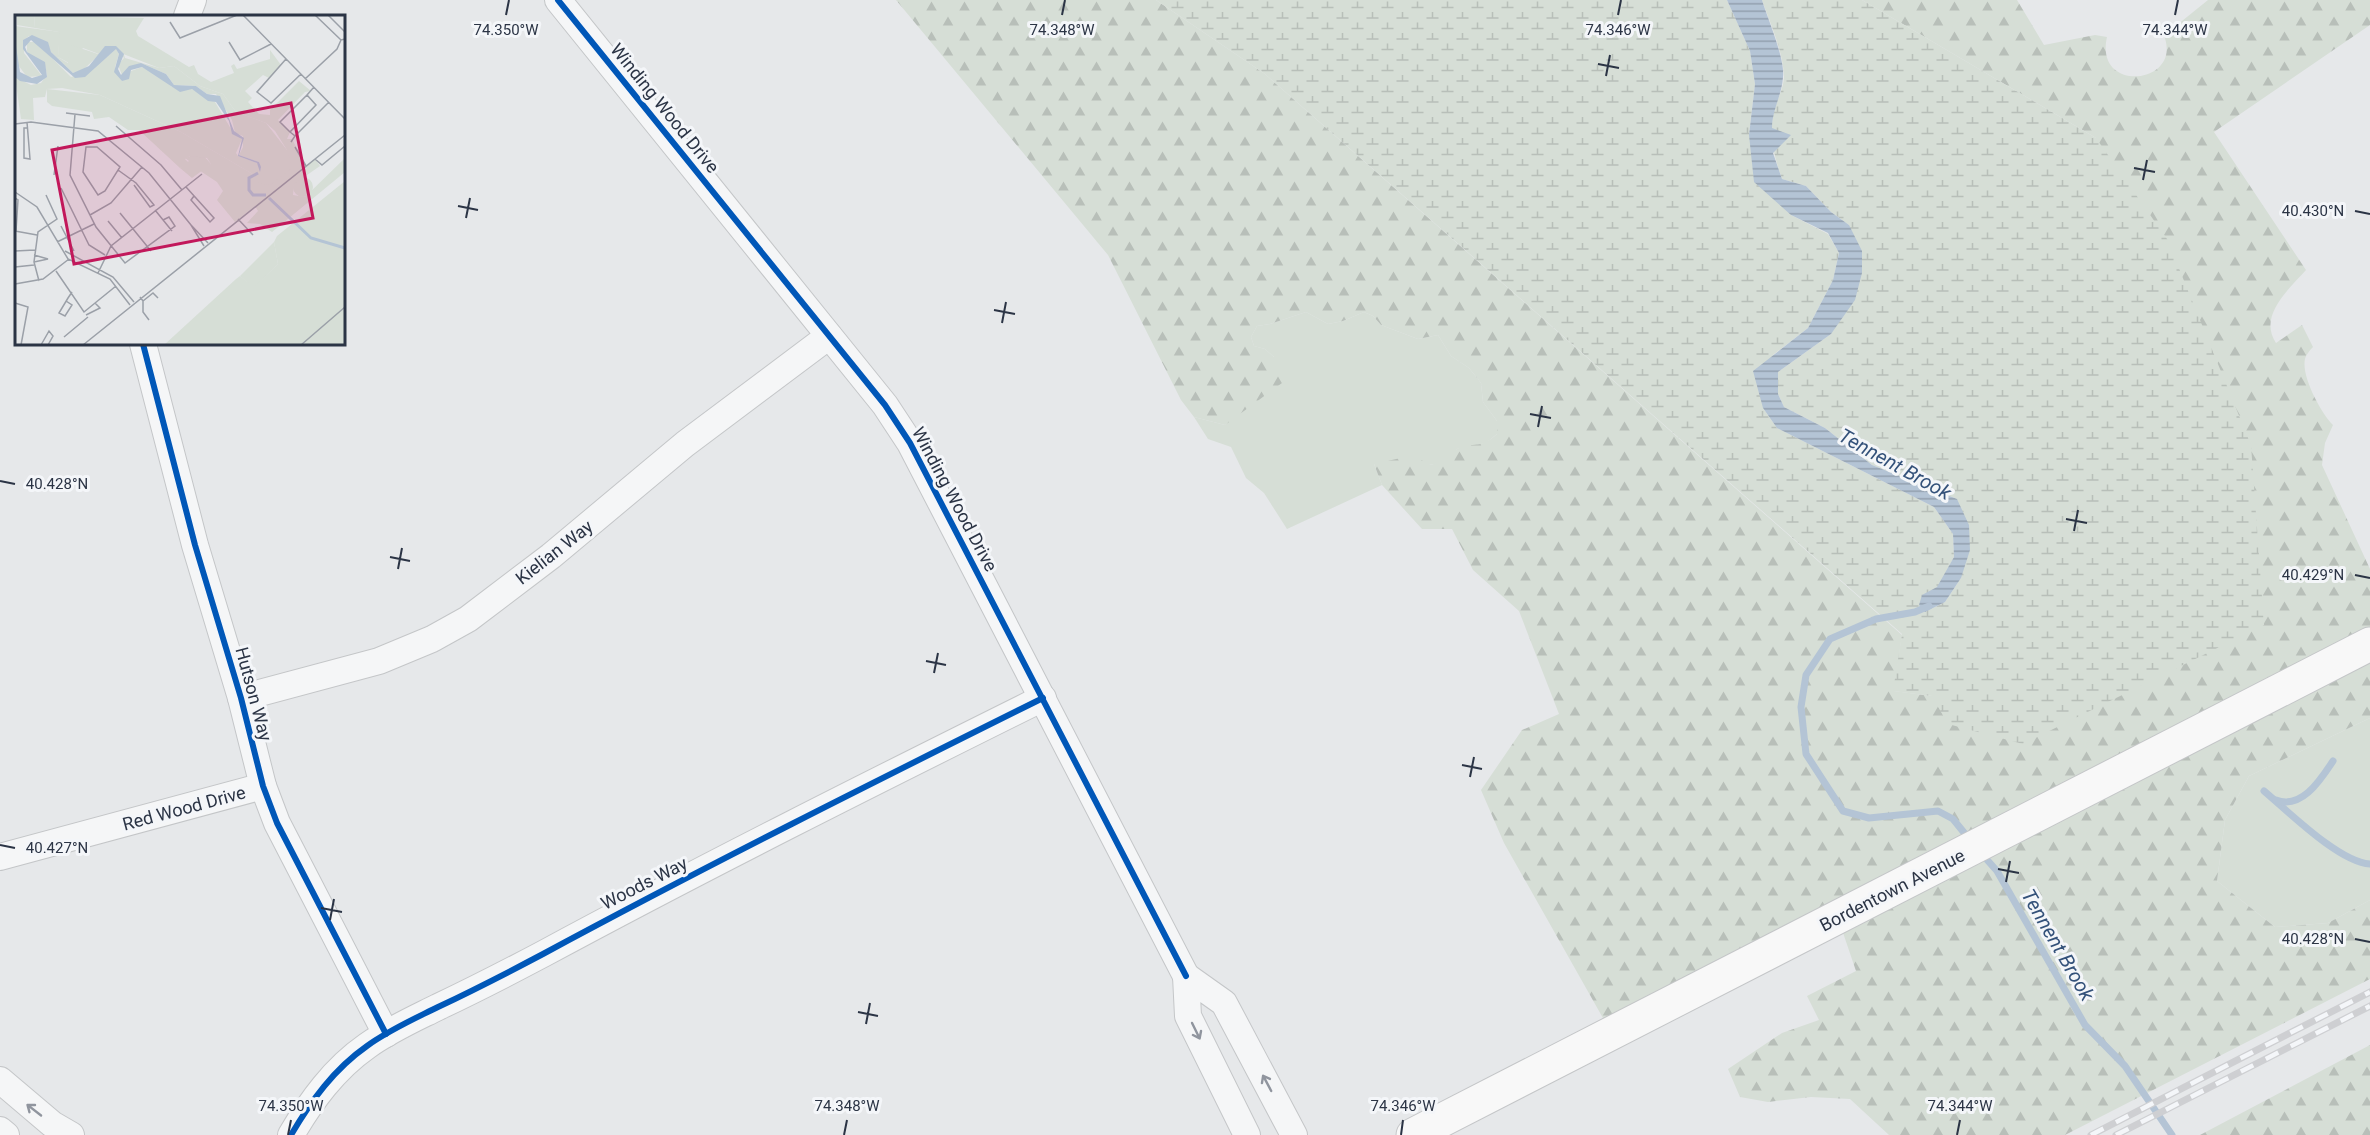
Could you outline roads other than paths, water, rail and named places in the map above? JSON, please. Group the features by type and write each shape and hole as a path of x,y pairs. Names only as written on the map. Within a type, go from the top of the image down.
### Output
{"main road":[{"name":"Bordentown Avenue","path":"1413,1135 2370,644"}],"street":[{"path":"187,15 193,0"},
{"name":"Winding Wood Drive","path":"558,0 885,405 910,443 1186,975 1188,1016 1247,1135"},
{"name":"Kielian Way","path":"241,698 379,661 432,639 468,619 552,556 685,444 829,336"},
{"name":"Hutson Way","path":"143,345 195,545 241,698 263,786 277,823 386,1034"},
{"name":"Woods Way","path":"291,1135 330,1078 365,1047 386,1034 867,785 1043,698"},
{"name":"Red Wood Drive","path":"0,857 263,786"},
{"name":"Winding Wood Drive","path":"1186,975 1224,1003 1294,1135"},
{"path":"0,1080 52,1124 71,1135"},
{"path":"0,1130 6,1135"}],"water":[{"path":"1727,0 1762,0 1779,50 1783,77 1772,128 1791,135 1773,153 1782,179 1806,186 1831,212 1849,225 1862,251 1862,273 1855,300 1831,334 1778,372 1778,394 1784,407 1825,428 1872,465 1957,499 1969,525 1970,550 1961,578 1945,602 1925,612 1919,605 1922,595 1937,587 1954,557 1953,534 1934,507 1777,428 1763,408 1753,371 1808,328 1833,280 1839,253 1828,233 1791,215 1754,182 1749,135 1755,84 1750,51"}],"waterway":[{"name":"Tennent Brook","path":"1929,606 1915,612 1876,619 1830,639 1806,675 1801,707 1806,754 1843,811 1869,818 1938,811 1953,819 1970,840"},
{"path":"2276,800 2294,801 2302,797 2317,784 2333,761"},
{"path":"2264,791 2329,846 2344,855 2370,864"},
{"name":"Tennent Brook","path":"1981,853 1997,871 2085,1025 2125,1066 2172,1135"}],"railway":[{"path":"2091,1135 2370,992"},
{"path":"2116,1135 2370,1006"}]}
